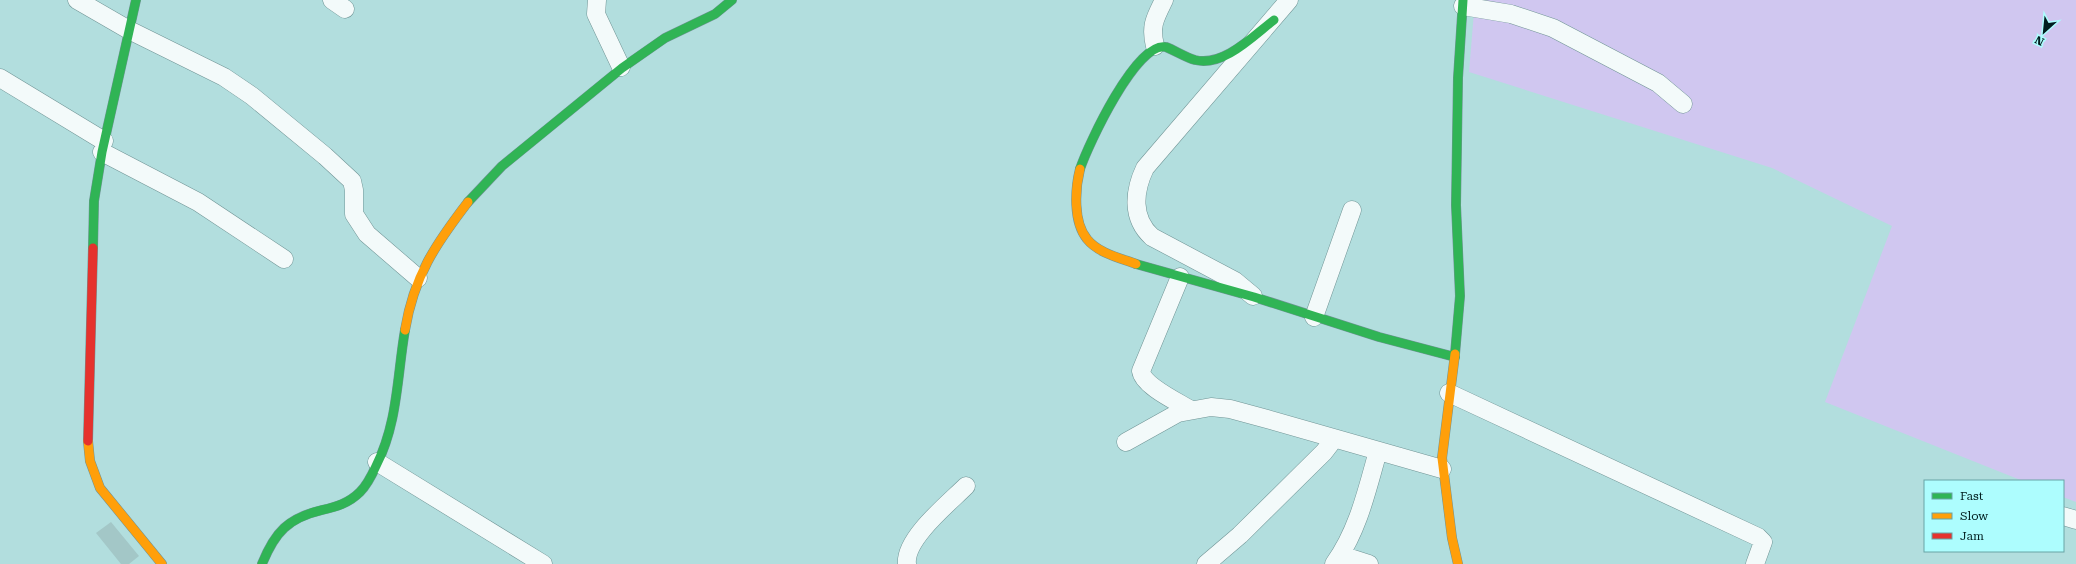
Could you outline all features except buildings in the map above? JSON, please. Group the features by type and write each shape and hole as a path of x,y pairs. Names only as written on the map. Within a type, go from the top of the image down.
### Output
{"street":[{"path":"77,0 129,30 224,76 252,96 325,156 352,181 354,190 354,214 367,234 418,278"},
{"path":"136,0 103,146 93,215 88,430 90,461 100,488 159,563"},
{"path":"597,0 596,14 621,67"},
{"path":"262,564 276,536 284,527 301,516 336,508 344,504 362,489 370,479 393,423 407,322 418,278 431,254 492,175 621,67 657,42 715,16 732,0"},
{"path":"1156,46 1152,33 1153,24 1164,0"},
{"path":"1253,297 1235,281 1152,237 1146,231 1138,215 1137,187 1145,168 1274,20 1289,0"},
{"path":"1458,564 1442,468 1442,447 1455,357 1460,296 1456,205 1458,78 1463,3 1511,14 1553,28 1658,83 1683,104"},
{"path":"1274,20 1224,56 1210,62 1196,60 1168,47 1156,46 1146,52 1133,70 1084,156 1078,173 1075,199 1078,215 1086,237 1095,246 1124,260 1253,297 1399,344 1455,357"},
{"path":"0,78 103,146 198,202 284,259"},
{"path":"1314,317 1352,210"},
{"path":"1180,277 1140,372 1141,377 1148,384 1191,410"},
{"path":"1449,393 1758,537 1763,542 1755,564"},
{"path":"1126,442 1169,417 1191,410 1211,407 1230,409 1442,468"},
{"path":"1206,564 1240,535 1324,452 1334,439"},
{"path":"1369,564 1338,560 1365,498 1378,451"},
{"path":"377,462 543,564"},
{"path":"907,564 908,550 916,536 966,486"},
{"path":"2064,516 2076,520"}],"shaded area":[{"path":"1475,0 2076,0 2076,502 2064,497 2064,480 2020,480 1825,402 1892,226 1772,168 1469,72"}],"traffic: fast":[{"path":"93,248 94,201 102,152 136,0"},
{"path":"468,202 502,166 622,68 665,38 715,14 732,0"},
{"path":"1455,354 1460,296 1456,205 1458,78 1463,0"},
{"path":"1080,169 1103,118 1115,96 1141,60 1154,49 1166,47 1195,60 1206,61 1217,59 1238,49 1274,20"},
{"path":"1136,264 1254,297 1379,337 1455,357"},
{"path":"262,564 272,543 284,528 300,517 347,502 356,496 369,480 389,433 396,399 405,330"}],"traffic: slow":[{"path":"1080,169 1076,205 1082,232 1097,248 1136,264"},
{"path":"405,330 414,293 420,277 436,247 468,202"},
{"path":"1455,354 1442,458 1452,538 1458,564"},
{"path":"88,441 90,461 100,488 162,564"}],"traffic: jam":[{"path":"88,441 93,248"}]}
